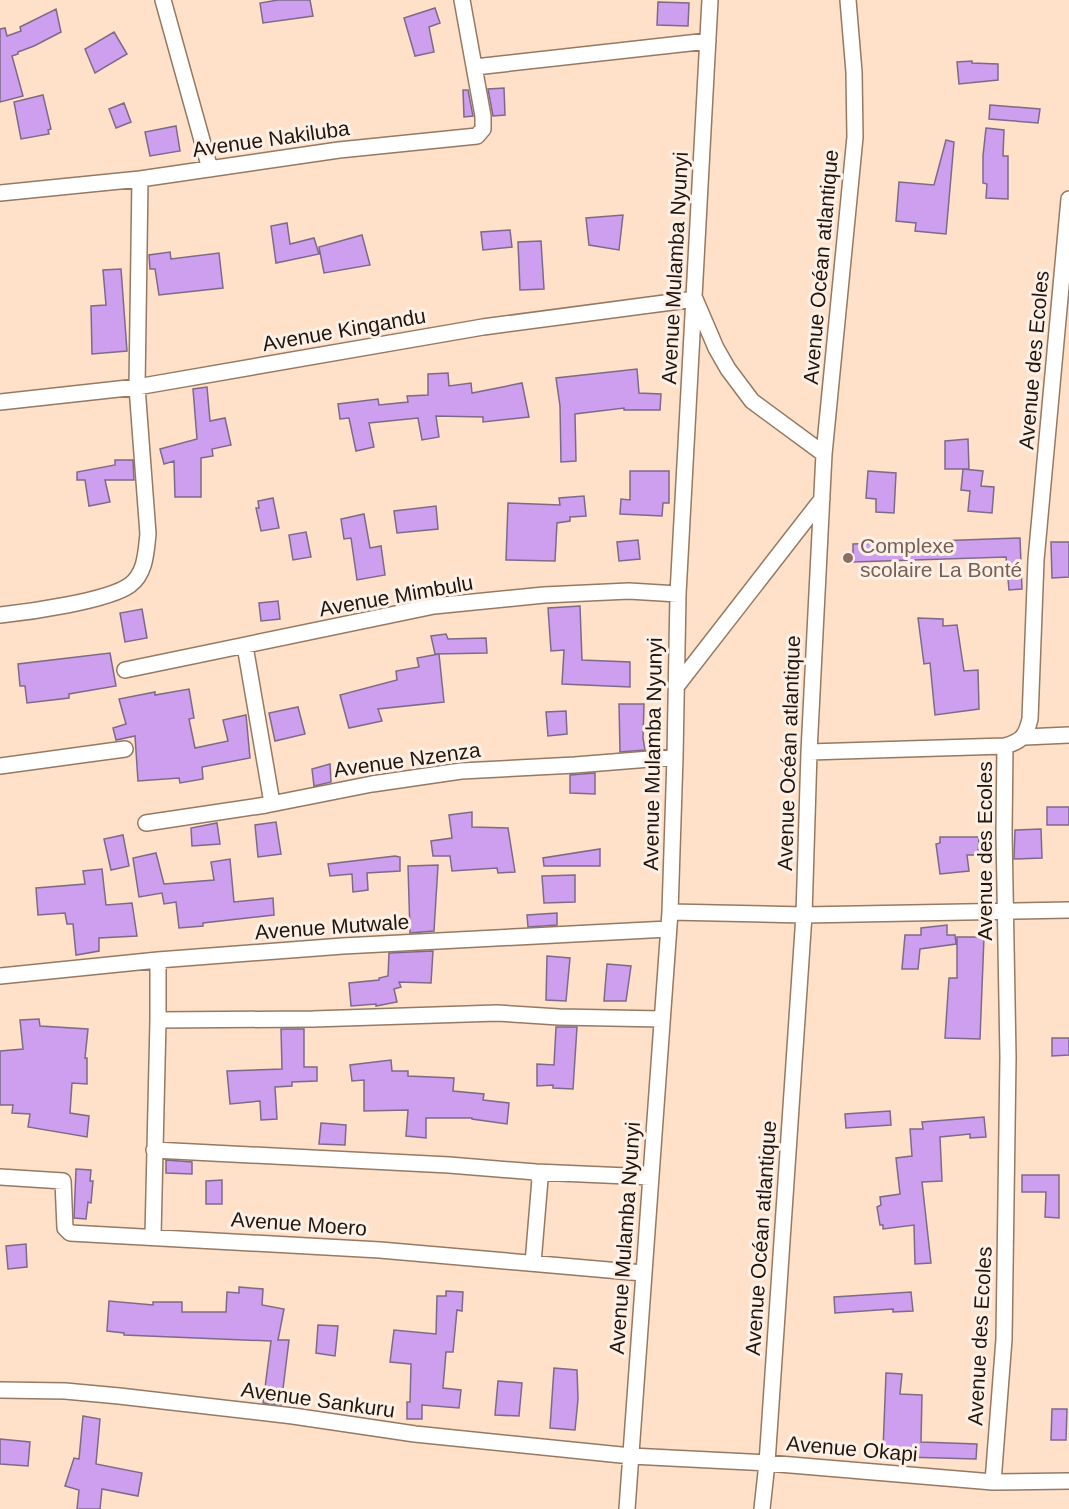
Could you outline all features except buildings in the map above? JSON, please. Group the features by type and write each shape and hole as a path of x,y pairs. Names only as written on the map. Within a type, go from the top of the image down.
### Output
{"street":[{"path":"163,0 210,169"},
{"path":"462,0 475,67 708,41"},
{"name":"Avenue Mulamba Nyunyi","path":"627,1509 670,912 678,594 710,0"},
{"name":"Avenue Océan atlantique","path":"762,1509 804,915 809,752 825,454 855,137 854,72 848,0"},
{"name":"Avenue Nakiluba","path":"0,193 140,179 339,150 477,136 483,129 483,116 475,67"},
{"path":"0,615 108,596 131,584 141,572 146,557 148,534 138,387 140,179"},
{"name":"Avenue des Ecoles","path":"993,1482 1004,1339 1008,1057 1005,746 1018,743 1025,737 1031,701 1036,560 1069,199"},
{"path":"695,299 722,358 752,401 825,454"},
{"name":"Avenue Kingandu","path":"0,402 138,387 483,327 695,299"},
{"path":"676,687 822,499"},
{"name":"Avenue Mimbulu","path":"125,670 434,606 544,595 629,591 678,594"},
{"path":"244,646 272,803"},
{"path":"1025,737 1069,735"},
{"path":"809,752 1005,746"},
{"path":"0,766 125,749"},
{"name":"Avenue Nzenza","path":"146,823 461,771 675,757"},
{"path":"670,912 804,915 1069,910"},
{"name":"Avenue Mutwale","path":"0,976 158,960 343,946 668,929"},
{"path":"153,1236 158,960"},
{"path":"158,1020 312,1019 497,1013 662,1019"},
{"path":"154,1150 650,1177"},
{"path":"533,1263 540,1179 536,1172"},
{"name":"Avenue Moero","path":"0,1177 63,1181 65,1228 68,1233 380,1250 643,1273"},
{"name":"Avenue Sankuru","path":"0,1390 65,1391 118,1396 293,1416 415,1434 631,1456"},
{"name":"Avenue Okapi","path":"631,1456 767,1463 993,1482 1069,1481"}],"place":[{"name":"Complexe scolaire La Bonté","path":"848,558"}]}
